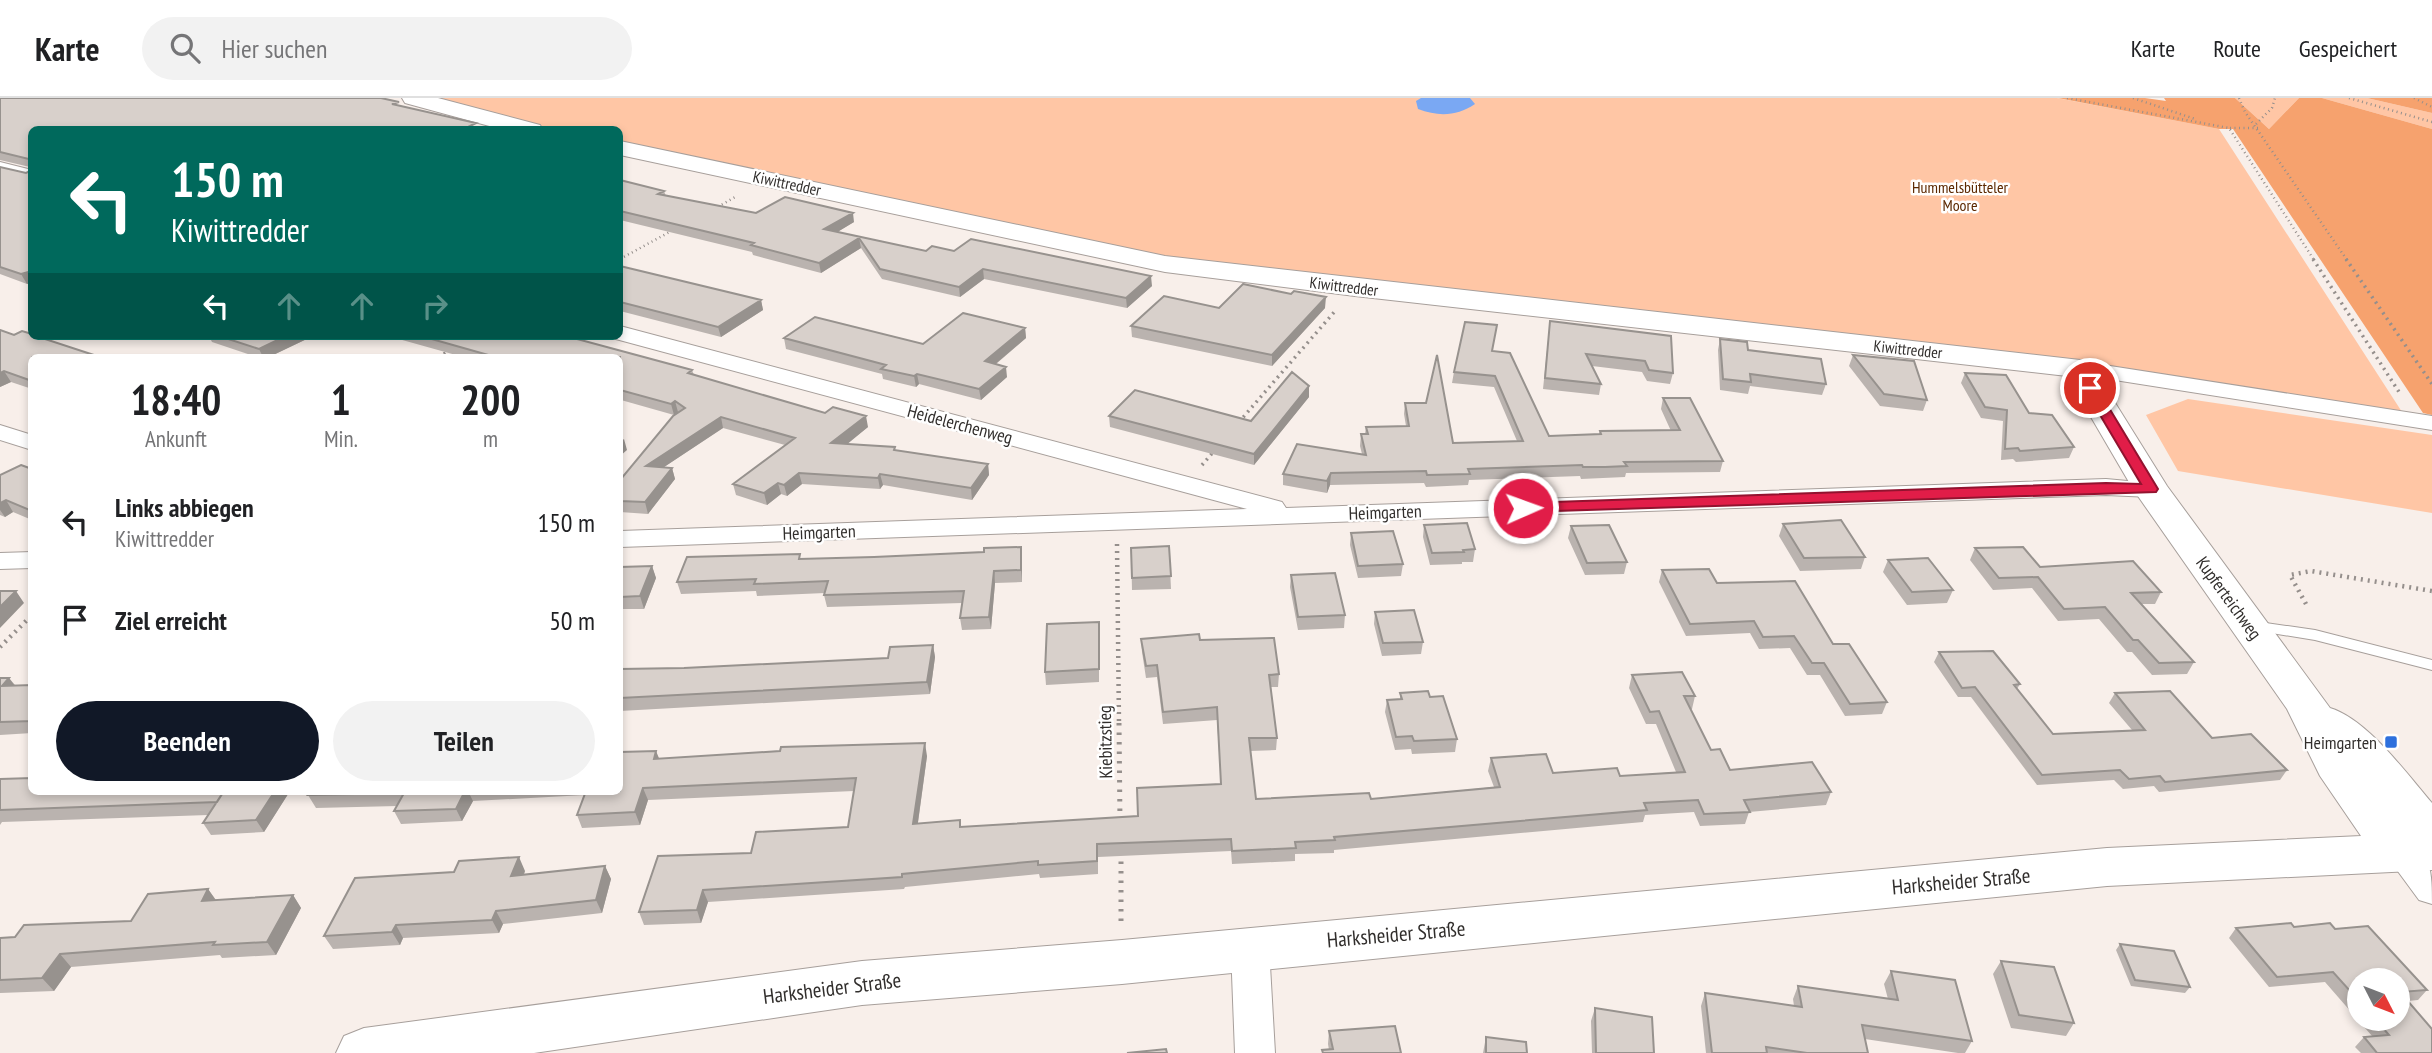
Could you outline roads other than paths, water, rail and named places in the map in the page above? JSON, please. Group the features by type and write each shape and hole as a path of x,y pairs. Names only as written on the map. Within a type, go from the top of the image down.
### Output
{"street":[{"path":"413,98 517,126"},
{"name":"Kiwittredder","path":"623,149 1165,264 1355,288 2078,368 2424,421"},
{"path":"0,167 28,174"},
{"name":"Heidelerchenweg","path":"623,334 1301,515"},
{"path":"2078,368 2151,489"},
{"path":"0,432 28,442"},
{"name":"Heimgarten","path":"623,539 2106,487 2151,489"},
{"name":"Kupferteichweg","path":"2151,489 2306,706 2319,738 2370,814 2421,846 2432,890"},
{"path":"0,561 28,560"},
{"name":"Harksheider Straße","path":"364,1053 862,983 1122,962 2107,867 2421,846"},
{"path":"1250,948 1255,1053"}],"lane":[{"path":"2248,625 2315,635 2432,665"}],"water":[{"path":"1421,98 1470,98 1475,104 1455,113 1441,114 1418,109 1416,101"}],"place":[{"name":"Heimgarten","path":"2391,742"}],"park label":[{"name":"Hummelsbütteler Moore","path":"1960,196"}]}
